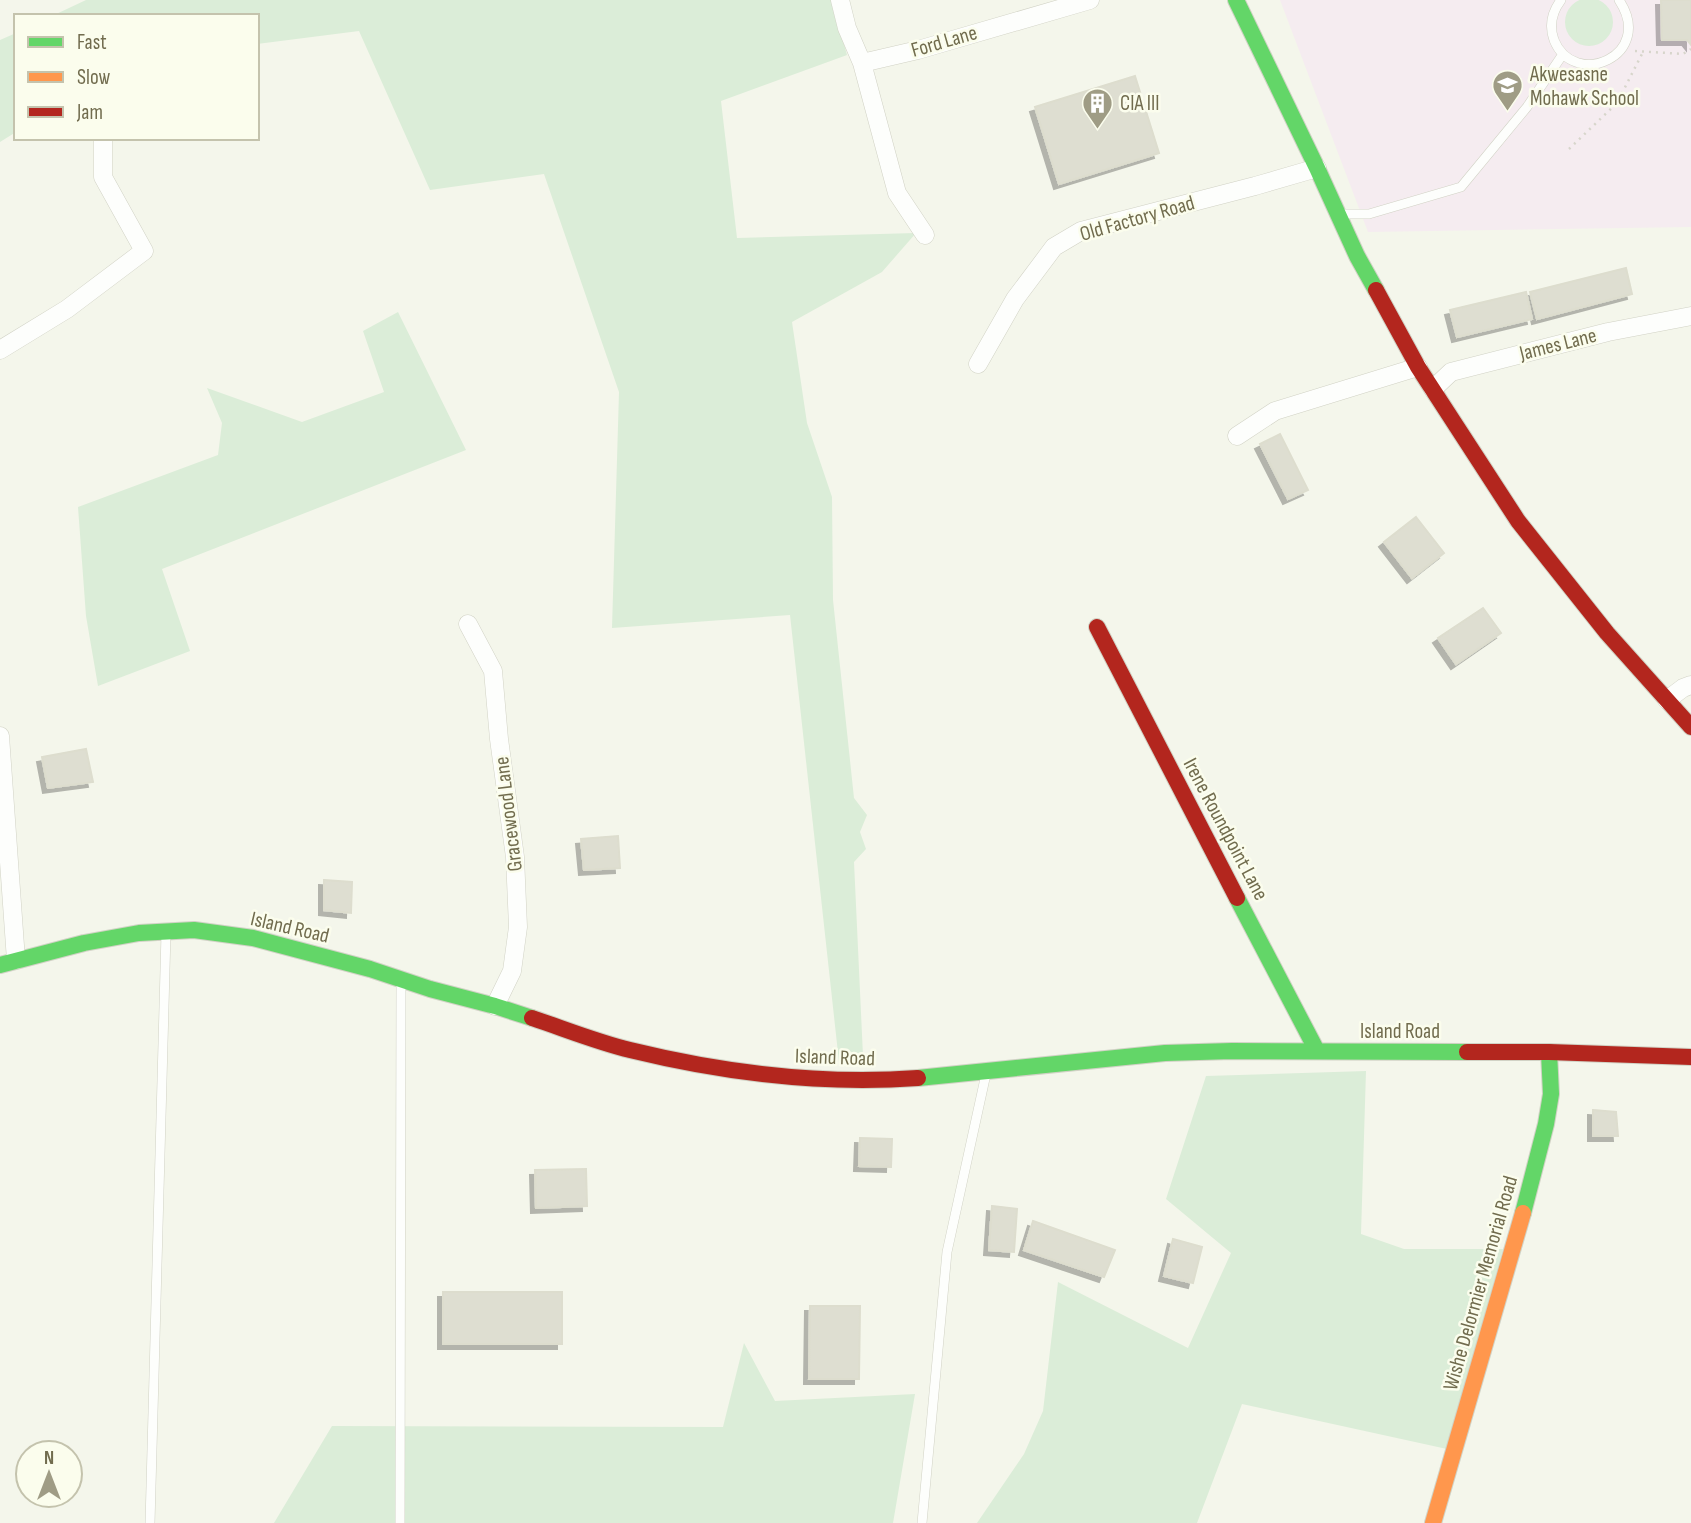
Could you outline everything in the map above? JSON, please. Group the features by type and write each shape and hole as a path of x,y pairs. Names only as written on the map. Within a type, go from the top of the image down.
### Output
{"street":[{"path":"839,0 862,63 897,193 925,234"},
{"name":"Ford Lane","path":"862,63 918,50 1090,0"},
{"path":"1237,0 1357,256 1418,367 1518,521 1607,634 1691,727"},
{"path":"0,349 67,309 144,251 103,177 103,140"},
{"name":"Old Factory Road","path":"978,364 1015,299 1054,247 1081,231 1317,168"},
{"name":"James Lane","path":"1433,389 1451,372 1608,332 1691,316"},
{"path":"1237,436 1275,411 1418,367"},
{"name":"Gracewood Lane","path":"468,624 493,671 515,857 518,927 513,971 495,1006"},
{"name":"Irene Roundpoint Lane","path":"1097,627 1317,1051"},
{"path":"1667,700 1691,685"},
{"path":"0,736 8,962"},
{"name":"Island Road","path":"8,962 84,943 139,933 194,930 253,938 495,1006 627,1049 694,1064 824,1080 891,1080 1165,1053 1232,1051 1549,1052 1691,1057"},
{"name":"Wishe Delormier Memorial Road","path":"1433,1523 1504,1282 1546,1124 1551,1094 1549,1052"}],"lane":[{"path":"1561,0 1551,20 1556,44 1563,54 1586,65 1600,64 1622,49 1628,37 1629,24 1626,10 1619,0"},
{"path":"1338,214 1369,214 1461,187 1527,107 1563,54"},
{"path":"150,1523 166,932"},
{"path":"400,1523 401,979"},
{"path":"922,1523 947,1252 987,1072"}],"path":[{"path":"1622,49 1683,54 1691,49"},
{"path":"1569,149 1617,103 1643,52"}],"shaded area":[{"name":"Akwesasne Mohawk School","path":"1280,0 1691,0 1691,227 1368,232"}],"green space":[{"path":"86,0 832,0 847,55 721,101 737,238 916,233 882,272 792,322 807,423 832,497 833,600 854,798 867,815 860,832 866,849 854,862 863,1056 839,1062 790,615 612,628 619,392 544,174 430,190 359,31 259,44 259,14 56,14"},
{"path":"1580,0 1598,0 1606,5 1611,13 1611,31 1606,39 1598,44 1580,44 1572,39 1567,31 1567,13 1572,5"},
{"path":"14,34 14,133 0,142 0,40"},
{"path":"398,312 466,450 162,569 190,651 98,686 86,616 78,507 218,455 222,423 207,388 302,422 384,392 363,331"},
{"path":"1366,1071 1361,1234 1404,1249 1503,1249 1447,1449 1242,1404 1197,1523 977,1523 1024,1454 1043,1411 1058,1282 1188,1348 1231,1253 1166,1199 1206,1076"},
{"path":"744,1343 775,1401 915,1394 893,1523 274,1523 332,1426 723,1427"}],"building":[{"name":"Akwesasne Mohawk School","path":"1661,0 1691,0 1691,45 1687,40 1662,40"},
{"name":"CIA III","path":"1135,76 1159,153 1059,184 1035,107"},
{"path":"1626,268 1632,294 1537,319 1530,292"},
{"path":"1526,292 1532,319 1457,337 1450,310"},
{"path":"1280,434 1308,490 1288,499 1260,444"},
{"path":"1416,517 1444,553 1412,578 1384,542"},
{"path":"1483,608 1501,633 1456,664 1438,638"},
{"path":"86,749 93,782 48,788 42,757"},
{"path":"618,836 620,868 584,870 581,839"},
{"path":"324,880 352,882 351,913 324,910"},
{"path":"1593,1110 1616,1112 1618,1136 1593,1136"},
{"path":"860,1138 892,1139 891,1167 859,1166"},
{"path":"586,1169 587,1206 536,1208 535,1170"},
{"path":"992,1206 1017,1209 1014,1252 989,1250"},
{"path":"1033,1221 1115,1250 1104,1277 1024,1250"},
{"path":"1173,1239 1202,1247 1193,1283 1164,1276"},
{"path":"443,1292 562,1292 562,1344 443,1344"},
{"path":"810,1306 860,1306 859,1379 809,1379"}],"traffic: fast":[{"path":"1236,0 1357,256 1376,290"},
{"path":"1237,898 1317,1051"},
{"path":"0,965 84,943 139,933 194,930 253,938 370,969 532,1018"},
{"path":"918,1078 1165,1053 1467,1052"},
{"path":"1523,1213 1551,1094 1549,1052"}],"traffic: slow":[{"path":"1433,1523 1523,1213"}],"traffic: jam":[{"path":"1376,290 1418,367 1518,521 1607,633 1691,727"},
{"path":"1097,627 1237,898"},
{"path":"532,1018 630,1050 737,1071 845,1080 918,1078"},
{"path":"1467,1052 1691,1057"}],"place":[{"name":"Akwesasne Mohawk School","path":"1507,113"},
{"name":"CIA III","path":"1097,130"}]}
